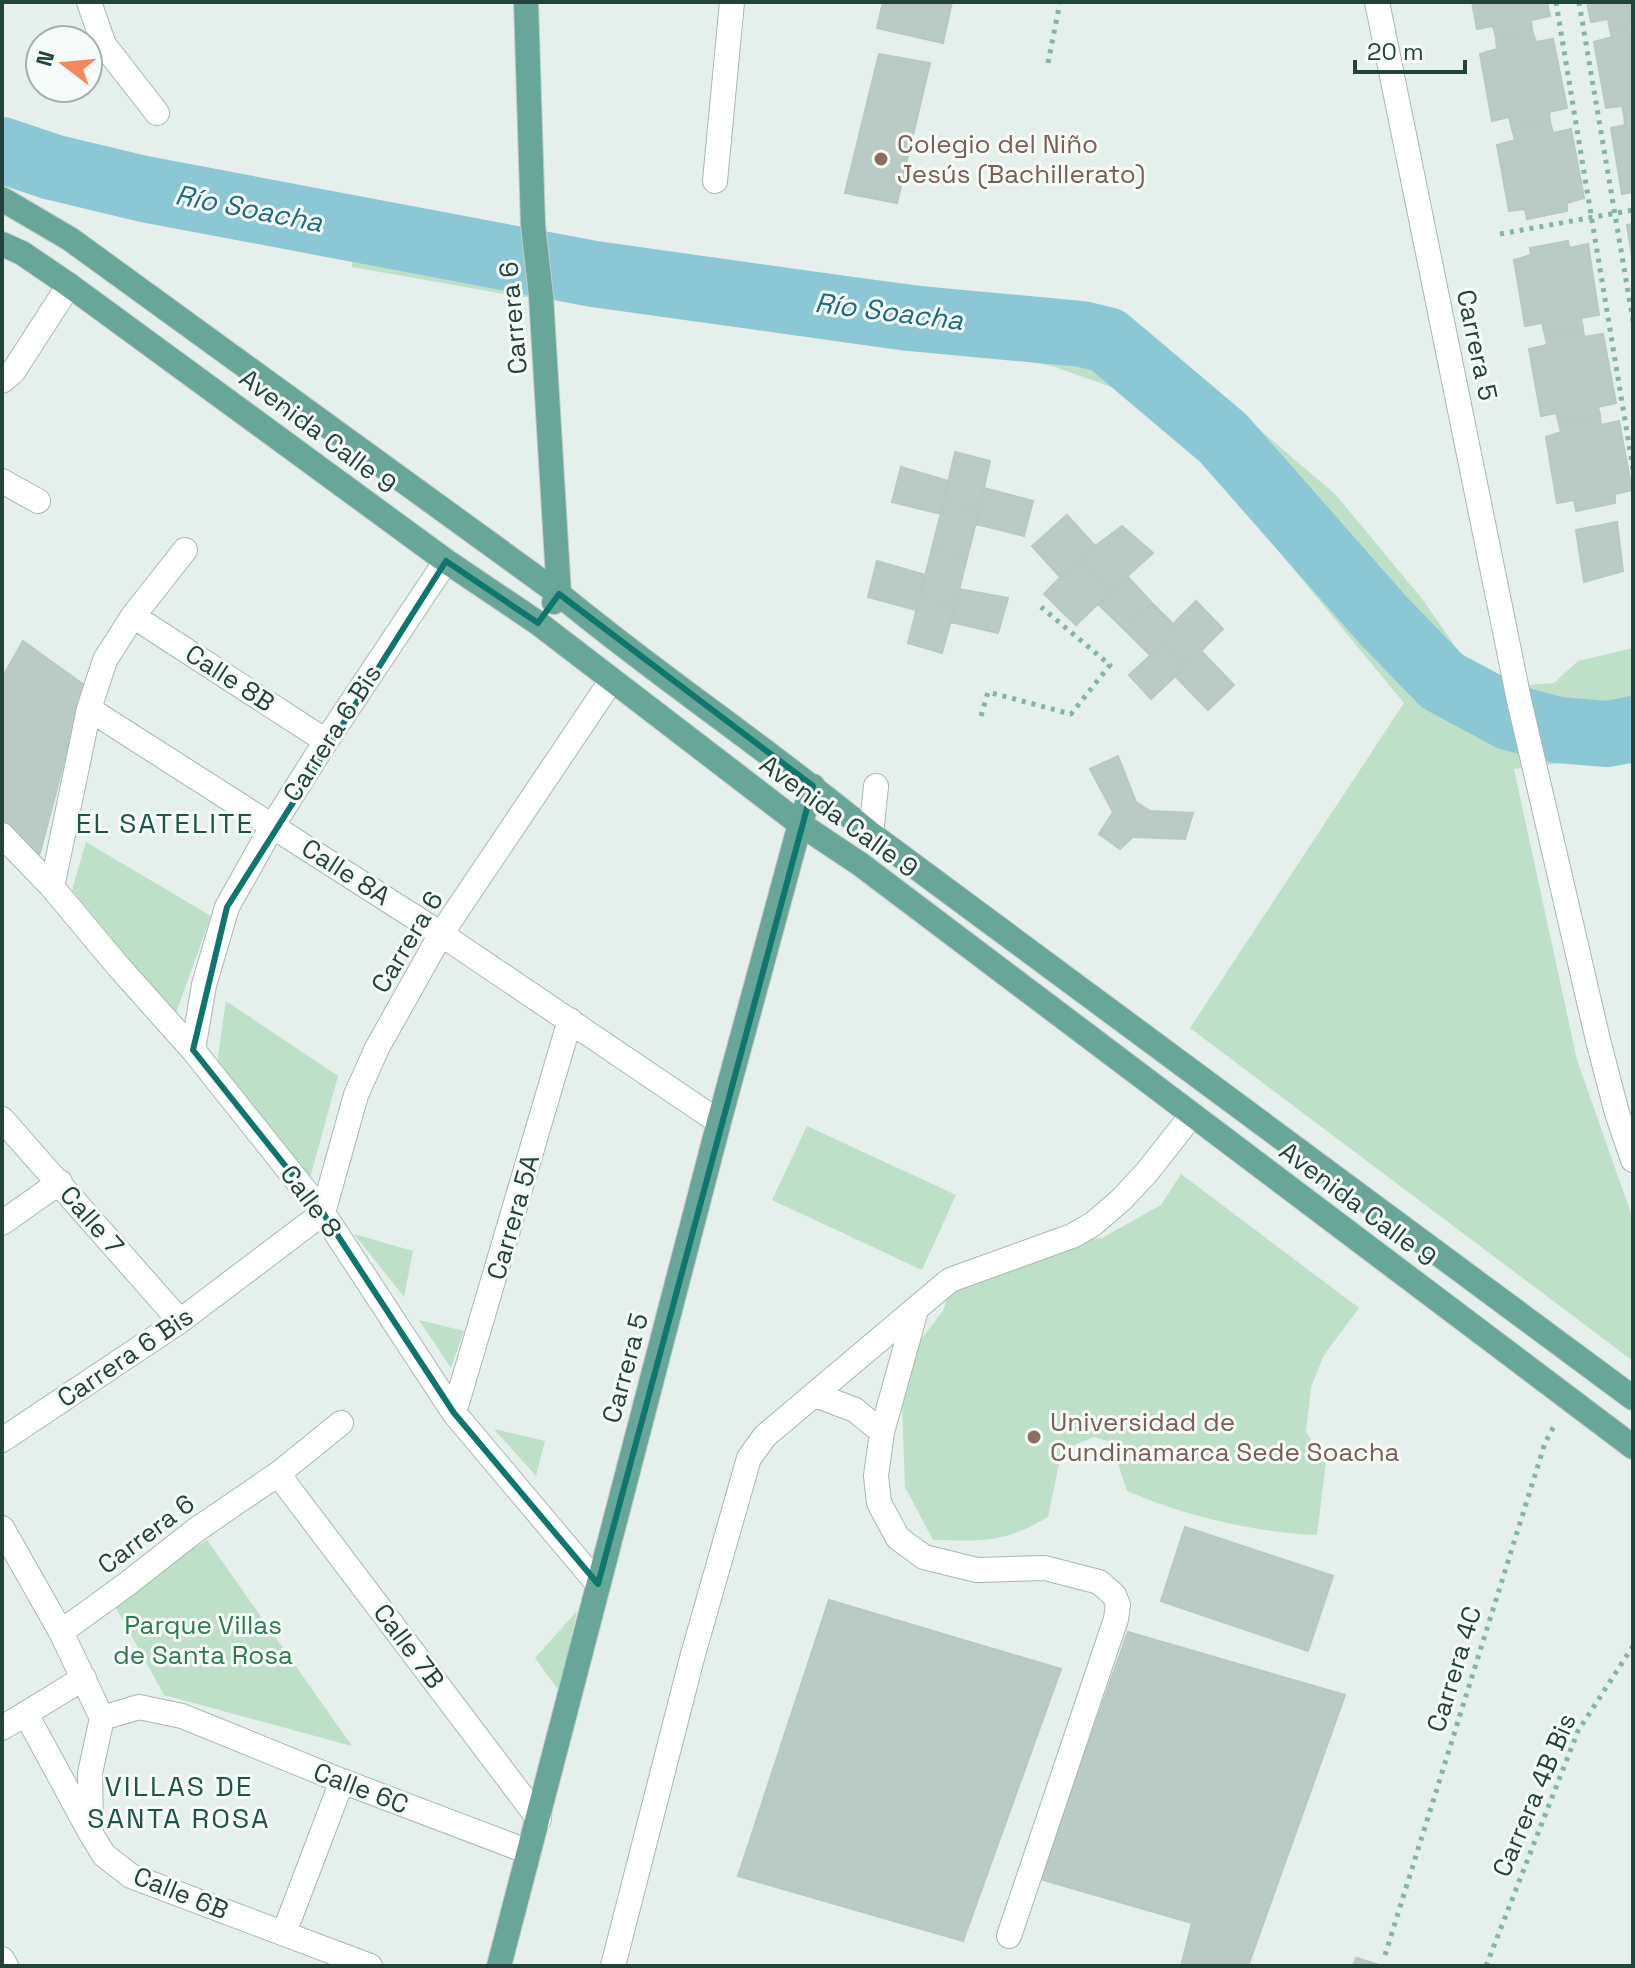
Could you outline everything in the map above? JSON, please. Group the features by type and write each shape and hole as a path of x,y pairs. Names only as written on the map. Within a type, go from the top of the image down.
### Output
{"main road":[{"name":"Carrera 6","path":"526,2 533,225 541,296 559,594"},
{"name":"Avenida Calle 9","path":"2,199 70,239 559,594 627,650 813,786 871,834 1633,1398"},
{"name":"Avenida Calle 9","path":"2,244 22,253 69,285 446,561 538,623 800,824 860,864 1633,1447"},
{"path":"538,623 559,594"},
{"name":"Carrera 5","path":"499,1966 719,1122 813,786"}],"street":[{"path":"89,2 104,45 157,113"},
{"path":"715,181 732,2"},
{"name":"Carrera 5","path":"1377,2 1519,700 1598,1040 1633,1160"},
{"path":"2,381 13,372 69,285"},
{"path":"2,481 38,501"},
{"path":"52,887 89,709 105,660 133,616 185,550"},
{"name":"Carrera 6 Bis","path":"193,1050 204,985 227,907 273,825 326,741 446,561"},
{"name":"Calle 8B","path":"133,616 326,741"},
{"name":"Carrera 6","path":"323,1213 356,1095 377,1048 441,934 611,681"},
{"name":"Calle 8A","path":"89,709 441,934 719,1122"},
{"path":"871,834 876,786"},
{"name":"Calle 8","path":"2,835 52,887 193,1050 323,1213 454,1413 598,1584"},
{"name":"Carrera 5A","path":"454,1413 570,1020"},
{"path":"613,1966 692,1658 749,1458 765,1436 950,1280 1072,1236 1093,1224 1147,1172 1192,1115"},
{"name":"Calle 7","path":"2,1119 180,1321"},
{"path":"2,1223 60,1182"},
{"name":"Carrera 6 Bis","path":"2,1440 180,1321 323,1213"},
{"path":"916,1310 882,1432 876,1476 879,1503 898,1538 924,1557 977,1570 1045,1568 1099,1582 1114,1595 1118,1605 1116,1619 1009,1936"},
{"path":"816,1395 855,1410 882,1432"},
{"name":"Carrera 6","path":"61,1632 196,1530 278,1474 341,1423"},
{"name":"Calle 7B","path":"278,1474 539,1819"},
{"path":"2,1528 61,1632 102,1718 90,1773 91,1834"},
{"path":"2,1728 84,1678"},
{"name":"Calle 6C","path":"102,1718 139,1707 182,1716 529,1852"},
{"name":"Calle 6B","path":"26,1714 104,1855 131,1876 370,1966"},
{"path":"284,1933 342,1781"},
{"path":"2,1959 6,1966"}],"path":[{"path":"1048,63 1060,2"},
{"path":"1556,2 1633,469"},
{"path":"1579,2 1633,321"},
{"path":"1500,234 1633,210"},
{"path":"981,716 988,692 1071,714 1110,665 1041,607"},
{"name":"Carrera 4C","path":"1385,1955 1545,1443 1569,1399"},
{"name":"Carrera 4B Bis","path":"1486,1966 1578,1731 1633,1646"}],"highlighted area":[{"path":"446,561 538,623 559,594 813,786 598,1584 454,1413 323,1213 193,1050 227,907"}],"green space":[{"path":"2,135 114,165 405,222 1037,300 1103,318 1161,345 1336,495 1423,600 1466,662 1515,686 1554,683 1578,661 1633,648 1633,754 1514,769 1577,1060 1633,1219 1633,1361 1190,1028 1404,703 1196,451 1134,395 1055,367 917,338 640,296 521,297 352,267 352,244 102,208 2,175"},
{"path":"86,842 211,916 175,1016 72,890"},
{"path":"226,1001 338,1076 310,1178 217,1063"},
{"path":"807,1126 956,1195 922,1270 772,1200"},
{"path":"1181,1174 1359,1308 1324,1355 1311,1387 1306,1432 1326,1462 1317,1535 1220,1521 1127,1491 1111,1442 1094,1437 1062,1450 1048,1517 1018,1532 993,1539 933,1540 905,1487 902,1404 911,1352 943,1311 953,1283 1075,1239 1102,1238 1161,1205"},
{"path":"354,1234 413,1251 404,1297"},
{"path":"419,1320 464,1331 451,1368"},
{"path":"494,1429 545,1441 536,1476"},
{"name":"Parque Villas de Santa Rosa","path":"207,1540 352,1746 164,1695 116,1608 139,1583"},
{"path":"577,1611 560,1692 535,1658"}],"building":[{"path":"883,2 952,2 943,43 877,28"},
{"path":"1472,2 1547,2 1550,16 1531,20 1532,30 1496,38 1493,26 1477,29"},
{"path":"1587,2 1633,2 1633,26 1610,30 1608,19 1591,22"},
{"path":"1633,26 1633,114 1624,116 1622,106 1606,108 1594,42 1612,37 1610,30"},
{"path":"1532,30 1536,42 1553,39 1567,108 1549,112 1550,122 1512,129 1509,117 1492,121 1480,54 1497,49 1496,38"},
{"path":"879,54 930,63 897,203 845,193"},
{"path":"1633,114 1633,192 1622,194 1611,128 1625,125 1624,116"},
{"path":"1550,122 1553,133 1571,129 1584,198 1567,203 1567,211 1527,219 1525,209 1509,211 1497,145 1515,140 1512,129"},
{"path":"1633,224 1633,263 1627,225"},
{"path":"1568,241 1569,248 1588,244 1599,315 1581,318 1583,329 1545,335 1542,323 1525,326 1514,260 1531,255 1530,248"},
{"path":"1583,329 1584,337 1603,334 1616,403 1598,407 1600,415 1559,424 1556,413 1541,416 1529,349 1547,345 1545,335"},
{"path":"1600,415 1601,425 1619,421 1632,490 1615,494 1615,503 1576,511 1574,500 1557,503 1546,437 1561,432 1559,424"},
{"path":"955,452 990,461 979,510 944,501"},
{"path":"901,467 948,481 941,514 892,502"},
{"path":"984,488 1033,501 1024,536 976,524"},
{"path":"944,501 979,510 967,558 932,548"},
{"path":"1067,515 1095,546 1060,577 1032,546"},
{"path":"1617,522 1623,571 1584,582 1576,530"},
{"path":"1122,526 1153,553 1112,590 1079,558"},
{"path":"932,548 967,558 955,606 920,596"},
{"path":"1079,558 1112,590 1076,625 1044,594"},
{"path":"877,561 925,575 916,610 868,597"},
{"path":"1127,576 1152,603 1125,630 1098,604"},
{"path":"959,589 1008,598 998,633 951,622"},
{"path":"920,596 955,606 942,653 908,643"},
{"path":"1196,601 1223,629 1187,665 1165,642 1173,624"},
{"path":"1152,603 1173,624 1165,642 1150,655 1125,630"},
{"path":"23,641 84,685 40,853 36,857 2,827 2,678"},
{"path":"1165,642 1187,665 1151,699 1129,675"},
{"path":"1201,651 1234,685 1208,710 1175,676"},
{"path":"1118,756 1136,802 1150,811 1193,813 1185,839 1133,837 1120,849 1099,834 1113,812 1090,769"},
{"path":"1185,1527 1333,1576 1308,1651 1161,1601"},
{"path":"829,1600 1061,1669 963,1941 738,1876"},
{"path":"1128,1632 1345,1695 1248,1966 1181,1966 1192,1923 1040,1879"},
{"path":"1356,1958 1383,1966 1353,1966"}],"waterway":[{"name":"Río Soacha","path":"2,150 52,167 144,189 594,274 909,318 1082,334 1107,340 1223,438 1384,621 1442,681 1509,717 1558,730 1608,734 1633,729"}],"place":[{"name":"Colegio del Niño Jesús (Bachillerato)","path":"881,159"},
{"name":"Universidad de Cundinamarca Sede Soacha","path":"1034,1437"}],"district":[{"name":"EL SATELITE","path":"165,823"},
{"name":"VILLAS DE SANTA ROSA","path":"179,1802"}]}
